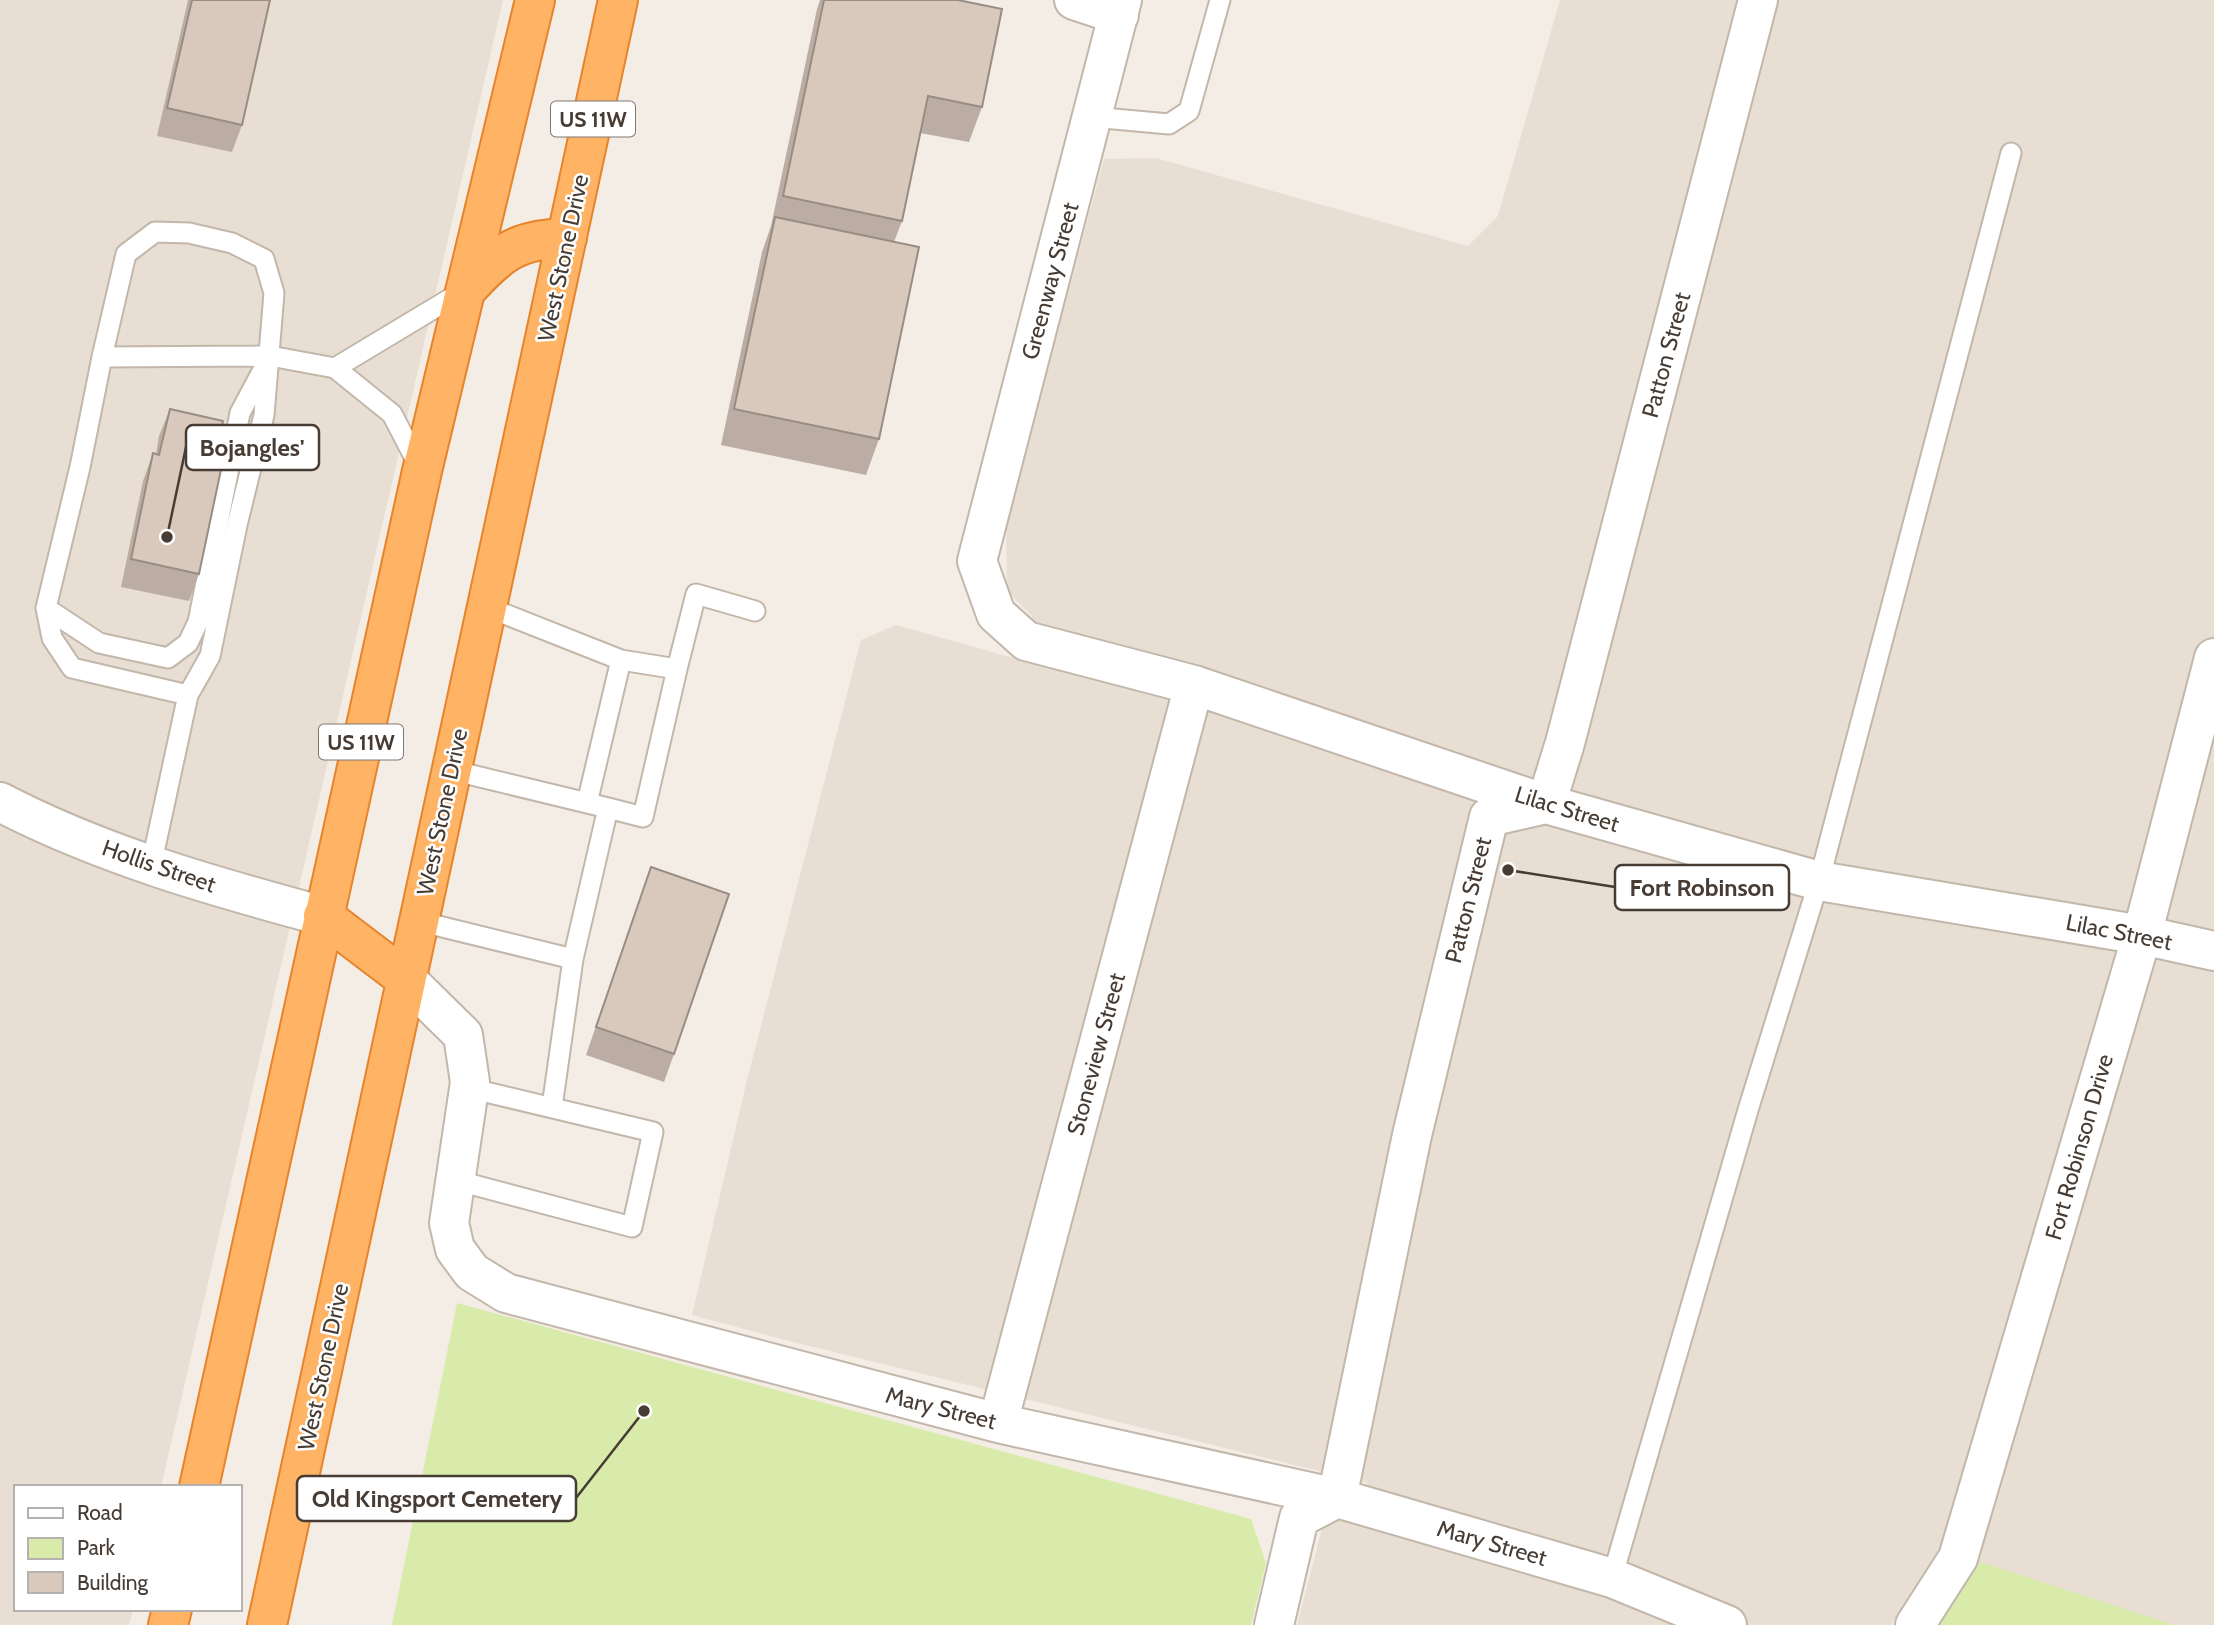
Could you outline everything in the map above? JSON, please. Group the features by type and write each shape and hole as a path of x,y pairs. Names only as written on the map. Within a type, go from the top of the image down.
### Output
{"highway":[{"name":"US 11W","path":"198,1485 422,471 535,0"},
{"name":"West Stone Drive","path":"267,1625 618,0"},
{"path":"466,290 490,264 515,246 541,239 568,238"},
{"path":"323,916 406,979"}],"street":[{"path":"1074,0 1121,7"},
{"name":"Patton Street","path":"1337,1498 1412,1135 1489,817 1546,804 1569,729 1758,0"},
{"name":"Greenway Street","path":"977,561 1121,7"},
{"name":"Lilac Street","path":"977,561 996,614 1026,641 1194,685 1546,804 1819,881 2142,935 2214,951"},
{"name":"Fort Robinson Drive","path":"1915,1625 1958,1558 2142,935 2214,658"},
{"name":"Stoneview Street","path":"998,1423 1194,685"},
{"name":"Hollis Street","path":"0,802 151,866 323,916"},
{"name":"Mary Street","path":"406,979 463,1035 469,1088 449,1223 455,1249 472,1272 506,1293 998,1423 1337,1498 1612,1578 1727,1625"},
{"path":"1274,1625 1299,1518 1337,1498"}],"lane":[{"path":"1092,117 1170,124 1189,111 1220,0"},
{"path":"1612,1578 1748,1110 1819,881 2011,153"},
{"path":"151,866 188,695 210,656 237,525 264,415 274,293 264,259 232,243 189,233 155,232 126,254 46,608 52,638 72,668 188,695"},
{"path":"335,369 466,290"},
{"path":"46,608 99,643 168,658 188,643 198,622 240,413 270,355"},
{"path":"102,357 270,355 335,369 392,414 422,471"},
{"path":"451,770 643,817 696,594 755,611"},
{"path":"487,607 621,660 677,669"},
{"path":"587,803 621,660"},
{"path":"552,1107 573,960 608,808"},
{"path":"418,921 573,960"},
{"path":"455,1180 632,1227 653,1132 469,1088"}],"shaded area":[{"path":"0,0 503,0 161,1485 14,1485 14,1611 132,1611 129,1625 0,1625"},
{"path":"1560,0 2214,0 2214,1625 1939,1625 1900,1610 1891,1625 1297,1625 1322,1529 1368,1483 692,1315 747,1080 861,640 896,625 1021,660 1032,616 1007,591 1006,524 1104,159 1156,158 1468,246 1498,216"}],"green space":[{"path":"457,1303 1251,1519 1266,1563 1251,1625 392,1625"},
{"path":"1981,1562 2174,1625 1928,1625"}],"building":[{"path":"192,0 270,0 242,125 167,108"},
{"path":"824,0 958,0 1002,9 982,107 928,96 902,221 783,196"},
{"path":"775,217 919,247 879,439 734,409"},
{"path":"170,409 223,421 215,459 223,460 199,574 131,559 153,453 159,455"},
{"path":"651,867 729,894 674,1054 596,1027"}],"place":[{"name":"Bojangles'","path":"167,537"},
{"name":"Fort Robinson","path":"1508,870"},
{"name":"Old Kingsport Cemetery","path":"644,1411"}]}
